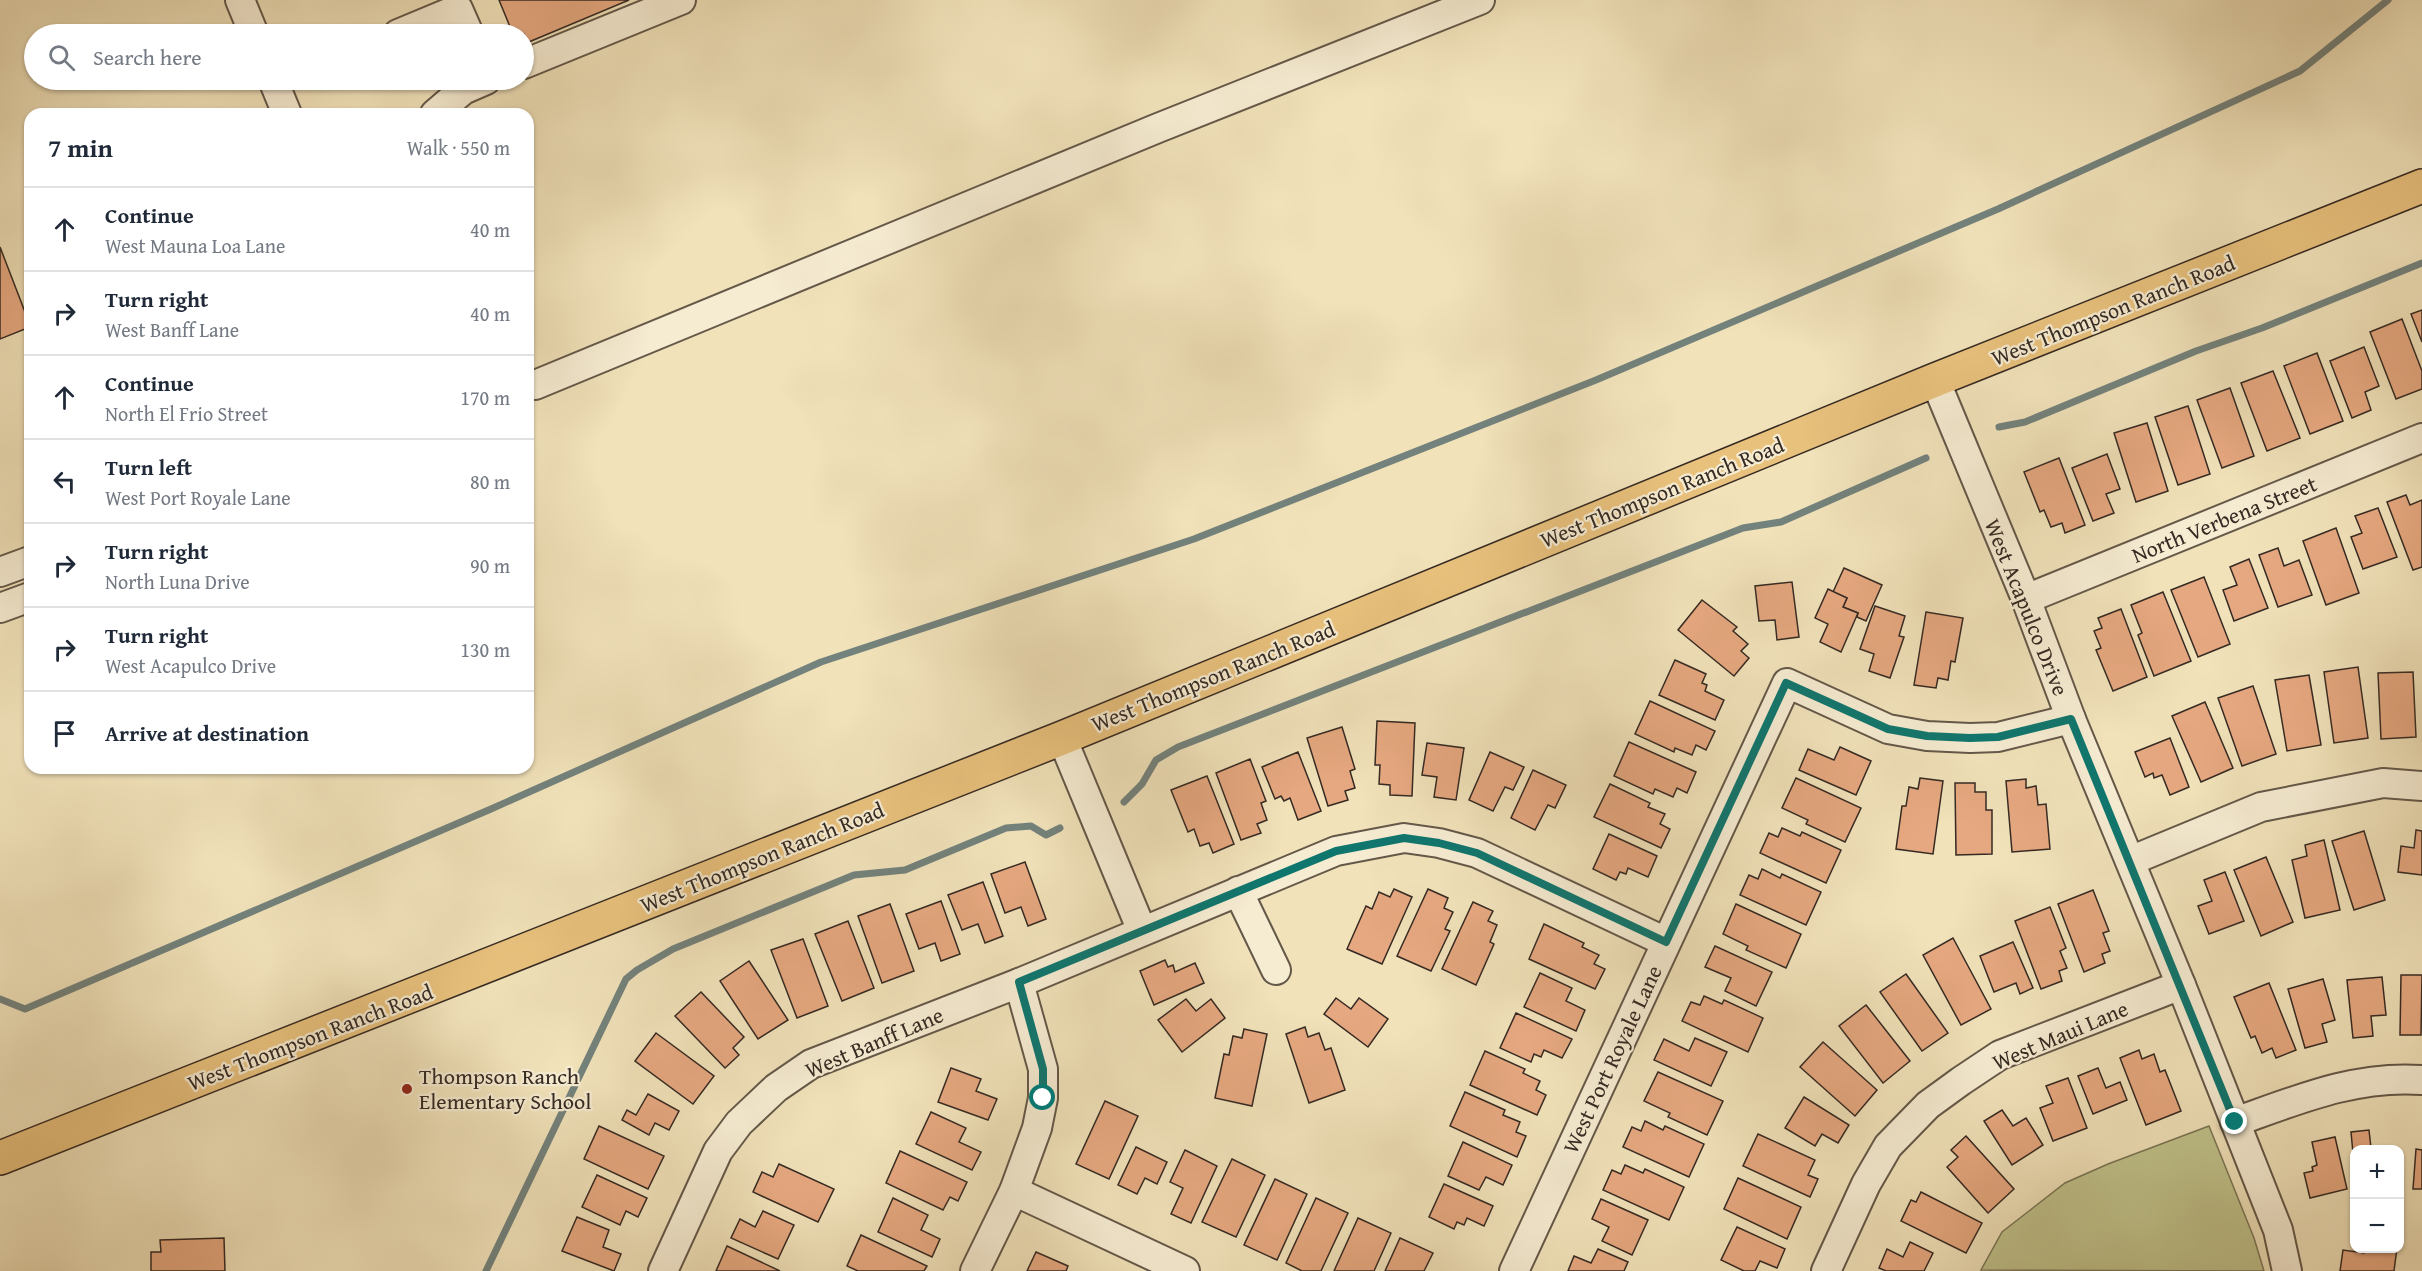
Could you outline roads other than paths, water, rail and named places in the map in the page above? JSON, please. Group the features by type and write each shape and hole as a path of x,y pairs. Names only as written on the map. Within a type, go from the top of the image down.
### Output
{"main road":[{"name":"West Thompson Ranch Road","path":"0,1158 1062,738 1935,380 2422,186"}],"street":[{"path":"240,0 250,24"},
{"path":"534,60 681,0"},
{"path":"534,379 1480,0"},
{"path":"422,24 458,9 465,24"},
{"path":"282,90 285,108"},
{"path":"442,108 463,90"},
{"name":"West Acapulco Drive","path":"1935,380 2026,599 2071,719 2181,985 2278,1230 2287,1271"},
{"name":"North Verbena Street","path":"2026,599 2422,438"},
{"path":"0,572 24,563"},
{"path":"0,608 24,599"},
{"name":"West Port Royale Lane","path":"1514,1271 1786,683 1888,729 1927,736 1998,737 2071,719"},
{"path":"1062,738 1142,931"},
{"path":"2130,861 2261,807 2384,783 2422,786"},
{"name":"West Banff Lane","path":"663,1271 718,1151 739,1123 776,1088 811,1064 1019,982 1336,851 1404,838 1439,843 1477,853 1666,942"},
{"path":"1238,891 1276,970"},
{"path":"975,1271 1014,1191 1037,1128 1043,1098 1043,1069 1019,982"},
{"name":"West Maui Lane","path":"1826,1271 1866,1184 1888,1146 1928,1106 1960,1081 2001,1055 2181,985"},
{"path":"2235,1122 2311,1095 2349,1085 2385,1079 2422,1080"},
{"path":"1014,1191 1185,1271"}],"waterway":[{"path":"0,999 25,1009 491,809 821,662 1194,539 1596,380 1998,209 2300,71 2388,0"},
{"path":"1999,427 2025,422 2196,351 2262,328 2422,263"},
{"path":"1124,802 1142,784 1156,760 1178,747 1743,528 1781,522 1926,458"},
{"path":"486,1271 626,979 637,970 673,949 854,875 905,870 1006,828 1031,826 1046,835 1060,828"}],"place":[{"name":"Thompson Ranch Elementary School","path":"407,1089"}]}
